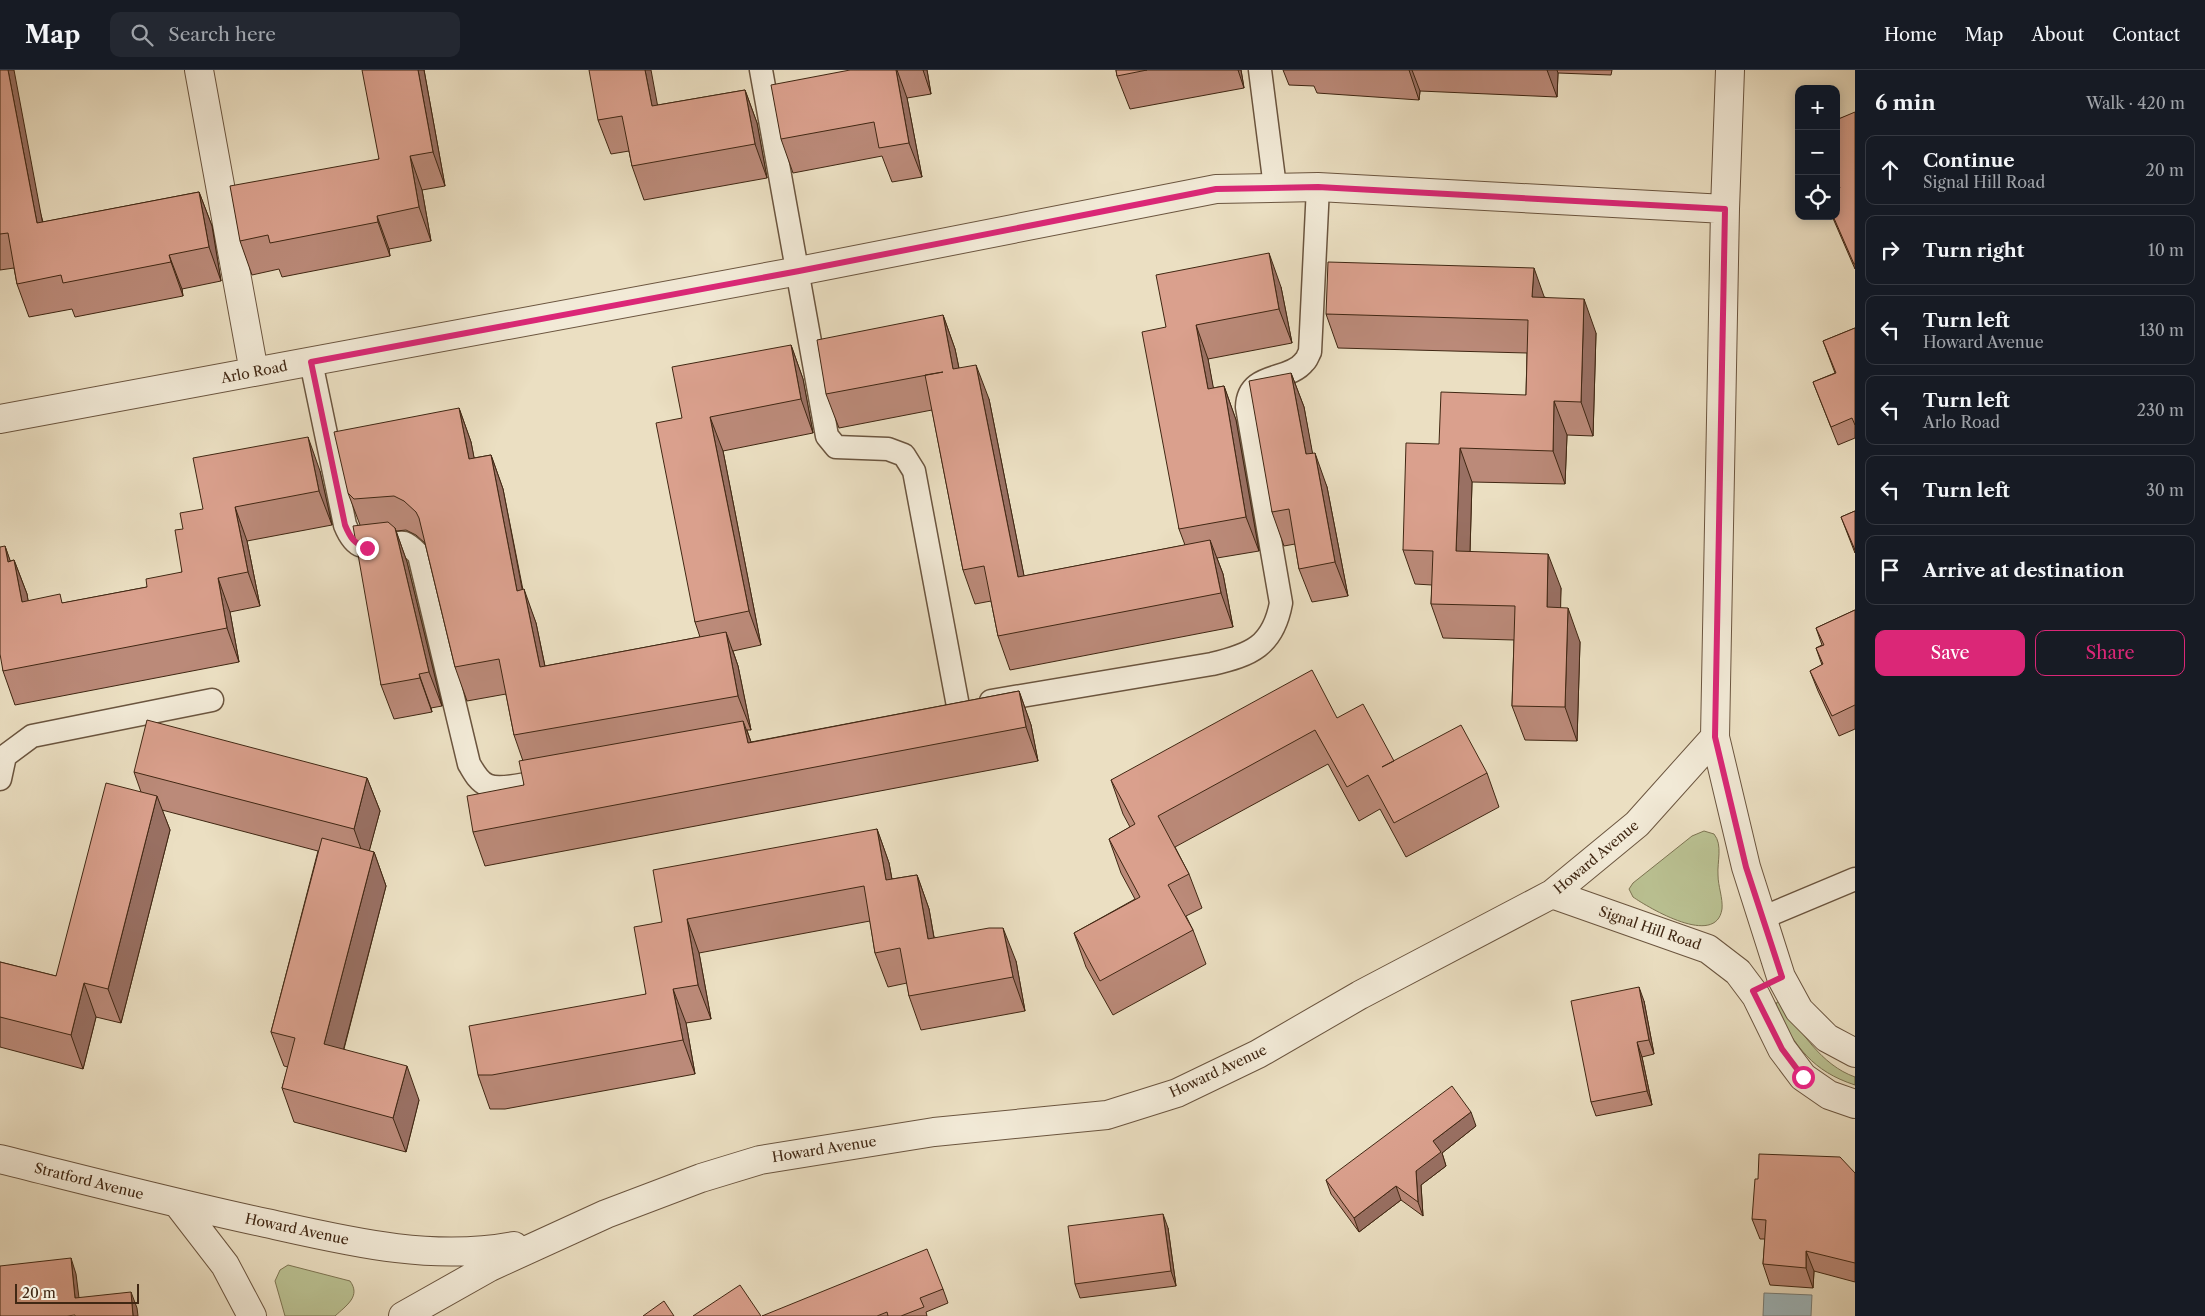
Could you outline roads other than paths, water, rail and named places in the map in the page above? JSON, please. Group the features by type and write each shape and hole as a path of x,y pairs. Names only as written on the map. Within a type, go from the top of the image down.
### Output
{"street":[{"path":"199,70 254,372"},
{"path":"1730,70 1725,209 1715,737 1746,867 1782,977 1799,1010 1827,1038 1855,1053"},
{"name":"Arlo Road","path":"0,420 799,271 1216,189 1318,187 1725,209"},
{"name":"Howard Avenue","path":"402,1316 490,1267 632,1204 701,1178 760,1160 934,1132 1107,1115 1177,1093 1258,1054 1360,995 1552,894 1637,824 1715,737"},
{"name":"Signal Hill Road","path":"1552,894 1708,949 1738,972 1753,991 1782,1049 1803,1077 1830,1095 1855,1104"},
{"path":"1753,991 1782,977"},
{"name":"Stratford Avenue","path":"0,1159 178,1204"},
{"path":"178,1204 225,1265 252,1316"},
{"name":"Howard Avenue","path":"178,1204 336,1238 436,1253 492,1251 550,1240"}],"lane":[{"path":"761,70 799,271 827,436 836,447 888,449 904,455 914,471 949,708 1212,664 1240,657 1260,646 1270,636 1277,622 1280,604 1247,398 1253,389 1262,382 1300,366 1304,363 1310,352 1318,187"},
{"path":"1260,70 1275,187"},
{"path":"311,362 345,525 350,538 357,545 367,548 402,542 412,547 419,555 469,764 477,778 487,785 497,788 576,774"},
{"path":"0,779 5,756 32,736 212,700"},
{"path":"1762,918 1855,879"}],"water":[{"path":"1764,1293 1812,1295 1811,1316 1763,1316"}]}
